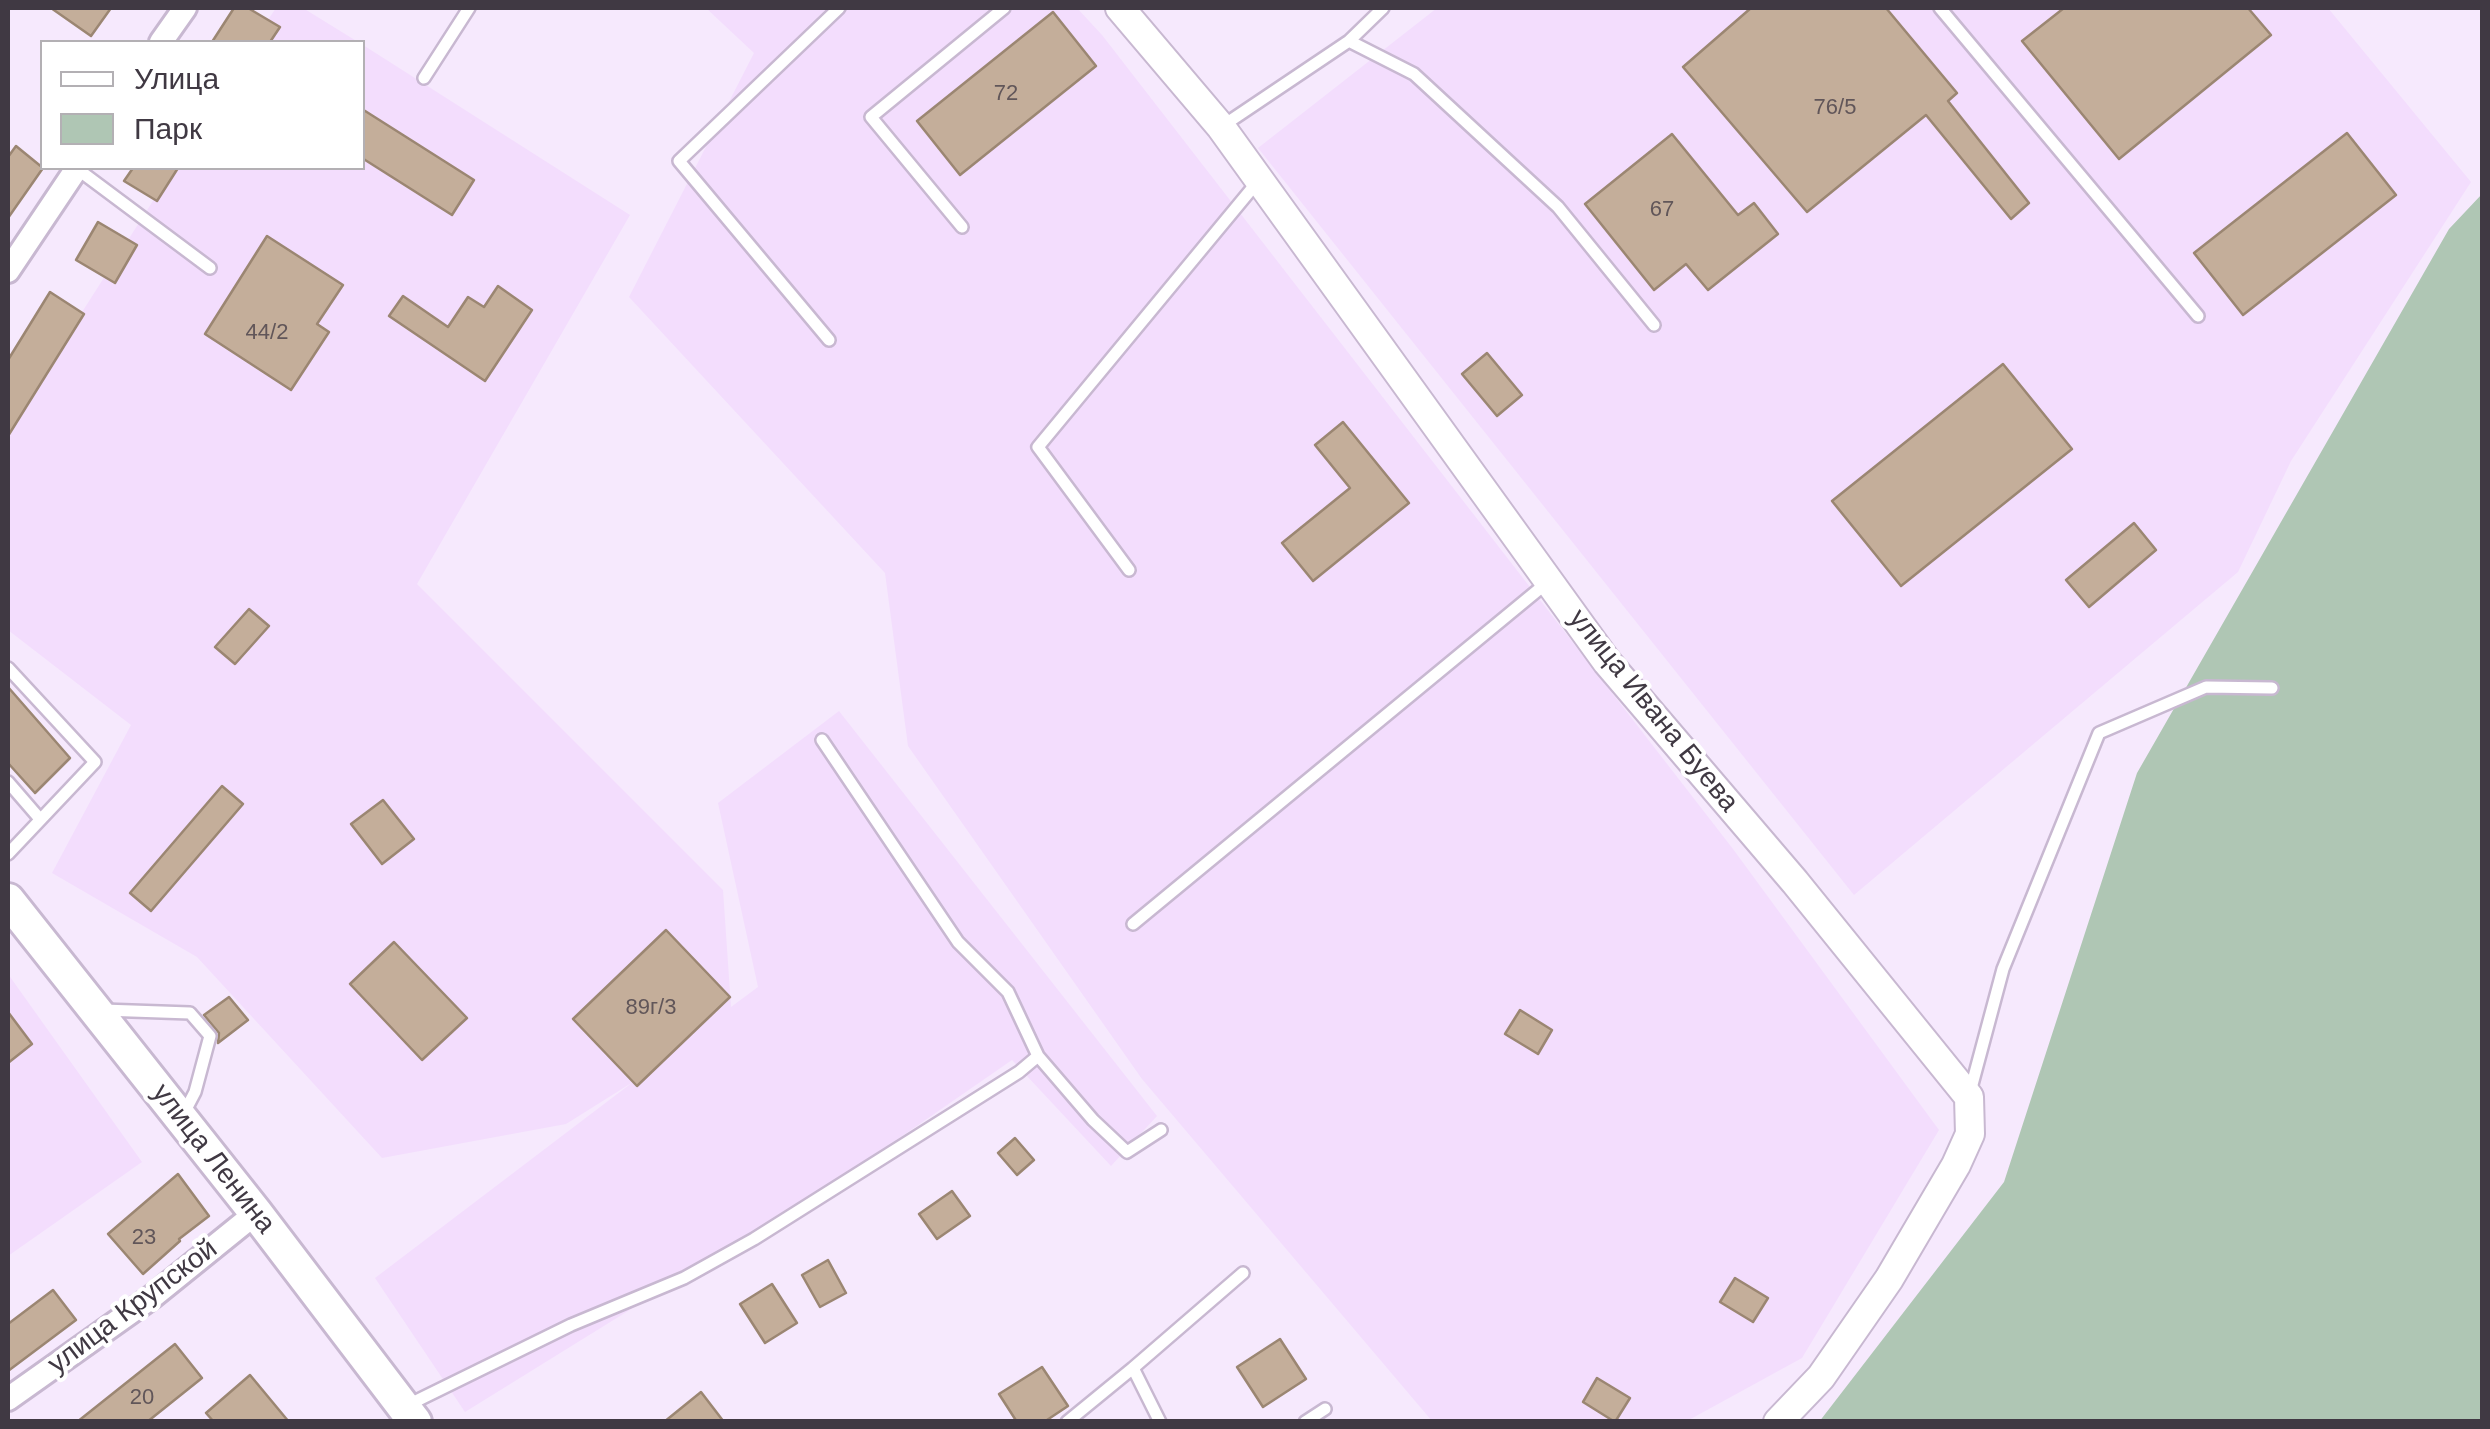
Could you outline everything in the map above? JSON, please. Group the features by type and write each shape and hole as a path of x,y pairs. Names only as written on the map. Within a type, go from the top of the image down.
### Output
{"main road":[{"name":"улица Ленина","path":"8,900 410,1414"}],"street":[{"path":"162,40 185,8"},
{"name":"улица Ивана Буева","path":"1120,8 1221,127 1607,662 1795,882 1969,1096"},
{"path":"8,270 76,170"},
{"path":"1778,1422 1821,1376 1899,1263 1970,1134 1969,1096"},
{"name":"улица Крупской","path":"8,1398 152,1297 256,1213"}],"lane":[{"path":"424,78 469,8"},
{"path":"829,340 679,161 839,8"},
{"path":"962,227 871,117 1004,8"},
{"path":"1221,127 1349,41 1382,8"},
{"path":"1940,8 2198,316"},
{"path":"1349,41 1414,74 1558,207 1654,324"},
{"path":"80,170 210,268"},
{"path":"1129,570 1038,448 1259,180"},
{"path":"1134,924 1548,582"},
{"path":"8,668 95,762 8,854"},
{"path":"1969,1096 2002,968 2099,733 2206,687 2272,688"},
{"path":"822,740 958,942 1008,992 1038,1056 1093,1120 1127,1152 1162,1130"},
{"path":"8,782 40,819"},
{"path":"94,1010 190,1013 204,1028 210,1036 196,1092 181,1119"},
{"path":"410,1414 571,1325 684,1278 866,1170 1038,1056"},
{"path":"1067,1422 1243,1273"},
{"path":"1133,1368 1160,1422"},
{"path":"1305,1422 1325,1409"}],"shaded area":[{"path":"276,8 303,8 355,40 254,40"},
{"path":"706,8 1077,8 1102,35 1733,849 1939,1130 1802,1358 1687,1421 1432,1421 1142,1079 908,746 885,573 629,297 754,53"},
{"path":"1437,8 2328,8 2471,182 2291,461 2238,572 1854,895 1258,148"},
{"path":"365,46 630,215 417,584 723,890 731,1007 758,987 718,803 839,711 1157,1116 1111,1166 1012,1060 833,1184 465,1412 375,1278 633,1082 566,1124 382,1158 197,957 52,873 131,725 8,630 8,428 173,170 365,170"},
{"path":"8,974 142,1162 8,1256"}],"green space":[{"path":"2482,194 2482,1421 1819,1422 2004,1182 2137,773 2449,229"}],"building":[{"path":"51,8 111,8 91,36"},
{"path":"234,8 248,8 280,27 271,40 213,40"},
{"path":"1751,8 1886,8 1957,93 1948,101 2029,203 2011,219 1926,115 1807,212 1683,67"},
{"path":"2064,8 2248,8 2271,35 2119,159 2022,41"},
{"path":"1053,12 1096,66 960,175 917,121"},
{"path":"365,111 474,180 452,215 365,160"},
{"path":"2347,133 2396,195 2243,315 2194,253"},
{"path":"1672,134 1738,215 1754,203 1778,234 1708,290 1686,264 1654,290 1585,204"},
{"path":"16,146 42,170 8,218 8,157"},
{"path":"132,170 177,170 157,201 124,181"},
{"path":"98,222 137,245 115,283 76,260"},
{"path":"267,236 343,285 317,324 329,332 291,390 205,334"},
{"path":"498,286 532,310 485,381 389,316 403,296 448,327 468,297 484,307"},
{"path":"50,292 84,314 8,436 8,360"},
{"path":"1487,353 1522,395 1497,416 1462,374"},
{"path":"2003,364 2072,449 1901,586 1832,501"},
{"path":"1343,422 1409,503 1313,581 1282,543 1350,488 1315,445"},
{"path":"2134,523 2156,550 2089,607 2066,580"},
{"path":"249,609 269,626 235,664 215,647"},
{"path":"8,687 70,758 35,793 8,763"},
{"path":"222,786 243,804 151,911 130,893"},
{"path":"383,800 414,839 382,864 351,824"},
{"path":"666,930 730,997 637,1086 573,1019"},
{"path":"394,942 467,1018 422,1060 350,984"},
{"path":"229,997 248,1020 218,1043 219,1033 204,1015"},
{"path":"1520,1010 1552,1030 1538,1054 1505,1034"},
{"path":"8,1012 32,1044 8,1063"},
{"path":"1015,1138 1034,1160 1017,1175 998,1153"},
{"path":"178,1174 209,1216 143,1274 108,1234"},
{"path":"952,1191 970,1216 937,1239 919,1214"},
{"path":"828,1260 846,1293 820,1307 802,1275"},
{"path":"1735,1278 1768,1298 1753,1322 1720,1302"},
{"path":"772,1284 797,1323 765,1343 740,1304"},
{"path":"53,1290 76,1320 8,1371 8,1324"},
{"path":"1280,1339 1306,1379 1263,1407 1237,1367"},
{"path":"175,1344 202,1378 147,1422 77,1422"},
{"path":"1042,1367 1068,1406 1044,1422 1017,1422 999,1394"},
{"path":"250,1375 289,1422 214,1422 206,1413"},
{"path":"1597,1378 1630,1398 1615,1422 1583,1402"},
{"path":"701,1392 724,1422 664,1422"}]}
